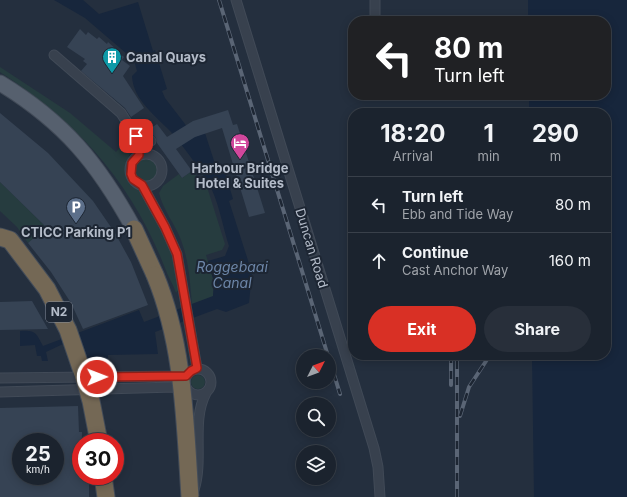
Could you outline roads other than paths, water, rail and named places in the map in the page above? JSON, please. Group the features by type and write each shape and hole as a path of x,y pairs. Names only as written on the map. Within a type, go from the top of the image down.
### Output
{"highway":[{"path":"134,229 158,283 174,337 183,398 191,497"},
{"name":"N2","path":"6,237 47,289 68,330 77,353 91,401 96,433"},
{"path":"104,485 106,497"}],"main road":[{"path":"0,83 57,124 101,173 114,192 134,229"}],"street":[{"name":"Duncan Road","path":"236,0 374,448 378,467 380,497"},
{"path":"375,0 375,16"},
{"path":"54,55 119,111 138,140 140,155"},
{"path":"129,125 138,133 151,140"},
{"path":"151,140 132,163 131,174 133,179 142,185 177,254 184,303 197,368"},
{"path":"151,140 154,156 162,168 156,182 153,196 158,214"},
{"path":"140,155 154,156"},
{"path":"142,185 156,182"},
{"path":"191,497 200,464 200,415 202,400 211,387 212,378 208,372 197,368 186,376 185,385 192,394 200,415"},
{"path":"0,378 186,376"},
{"path":"0,392 174,388 192,394 206,393"}],"water":[{"name":"Roggebaai Canal","path":"54,0 83,0 99,14 138,2 153,51 155,50 167,89 162,91 165,98 195,137 205,133 216,167 223,165 233,199 229,201 252,273 249,303 226,312 217,309 155,332 158,354 108,355 108,361 69,359 63,344 46,352 48,361 42,361 41,356 37,356 35,345 20,346 20,331 35,333 43,346 139,310 144,322 213,296 214,282 208,261 225,256 229,246 217,204 209,184 181,144 152,114 136,93 132,76 137,71 134,60 85,18"},
{"path":"528,0 627,0 627,497 534,497 532,360 611,360 611,108 529,108 529,100 611,100 611,16 528,16"}],"railway":[{"path":"219,0 326,349"},
{"path":"451,360 451,385"},
{"path":"457,360 457,497"},
{"path":"460,416 469,387 487,360"},
{"path":"336,381 340,394"}],"place":[{"name":"Canal Quays","path":"112,74"},
{"name":"Harbour Bridge Hotel & Suites","path":"240,160"},
{"name":"CTICC Parking P1","path":"76,224"}]}
